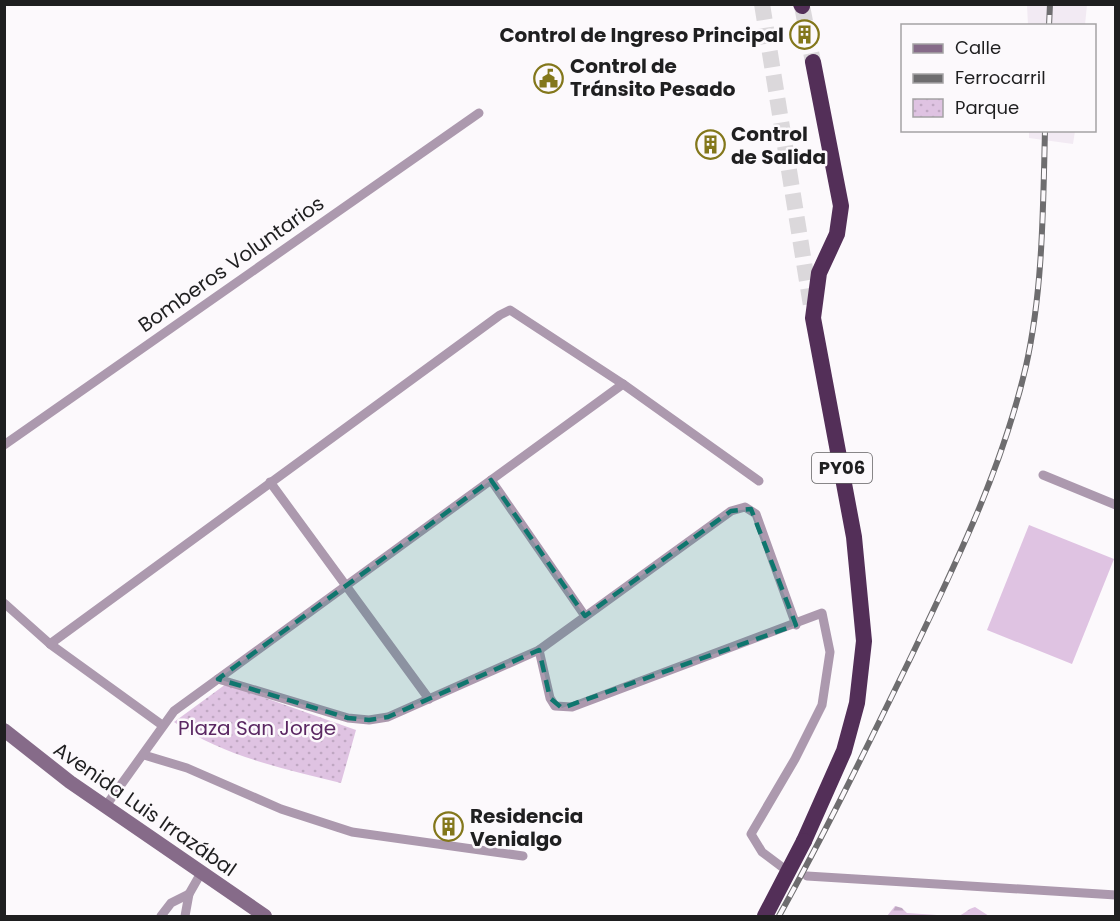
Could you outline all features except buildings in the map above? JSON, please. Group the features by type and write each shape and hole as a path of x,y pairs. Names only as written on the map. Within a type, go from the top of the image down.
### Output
{"highway":[{"name":"PY06","path":"765,916 804,841 844,751 856,703 864,641 854,537 813,318 819,273 837,234 841,206 813,62"}],"main road":[{"name":"Avenida Luis Irrazábal","path":"4,730 105,807 265,916"}],"street":[{"name":"Bomberos Voluntarios","path":"4,445 479,113"},
{"path":"50,644 500,315 510,310 623,384 759,481"},
{"path":"105,807 144,756 162,725 174,711 623,384"},
{"path":"1042,475 1116,505"},
{"path":"491,480 585,616"},
{"path":"270,482 429,699"},
{"path":"218,678 348,718 369,720 388,717 539,650 731,511 745,507 756,514 796,625"},
{"path":"4,603 50,644 162,725"},
{"path":"539,650 550,698 555,706 572,707 796,625 822,613 830,652 822,705 795,759 751,834 762,852 782,867"},
{"path":"144,756 187,768 281,809 352,832 523,856"},
{"path":"185,916 189,894 201,873"},
{"path":"807,876 1116,895"},
{"path":"161,916 171,903 189,894"}],"highlighted area":[{"path":"491,480 585,616 731,511 751,509 796,625 562,708 550,698 539,650 388,717 369,720 348,718 218,679"}],"shaded area":[{"path":"1027,5 1087,5 1085,24 1028,24"},
{"path":"1029,132 1075,132 1073,144 1029,138"}],"green space":[{"path":"1029,525 1114,559 1072,664 987,630"},
{"name":"Plaza San Jorge","path":"226,684 356,730 341,783 233,753 174,722"},
{"path":"895,906 907,913 952,916 887,916"},
{"path":"975,907 989,916 957,916 970,909"}],"tunnel":[{"path":"762,4 812,312"},
{"path":"802,6 813,62"}],"railway":[{"path":"1049,24 1050,4"},
{"path":"779,916 846,790 926,625 976,516 1004,442 1026,366 1036,308 1041,249 1045,132"}],"place":[{"name":"Control de Ingreso Principal","path":"805,35"},
{"name":"Control de Tránsito Pesado","path":"549,78"},
{"name":"Control de Salida","path":"710,145"},
{"name":"Residencia Venialgo","path":"449,827"}]}
